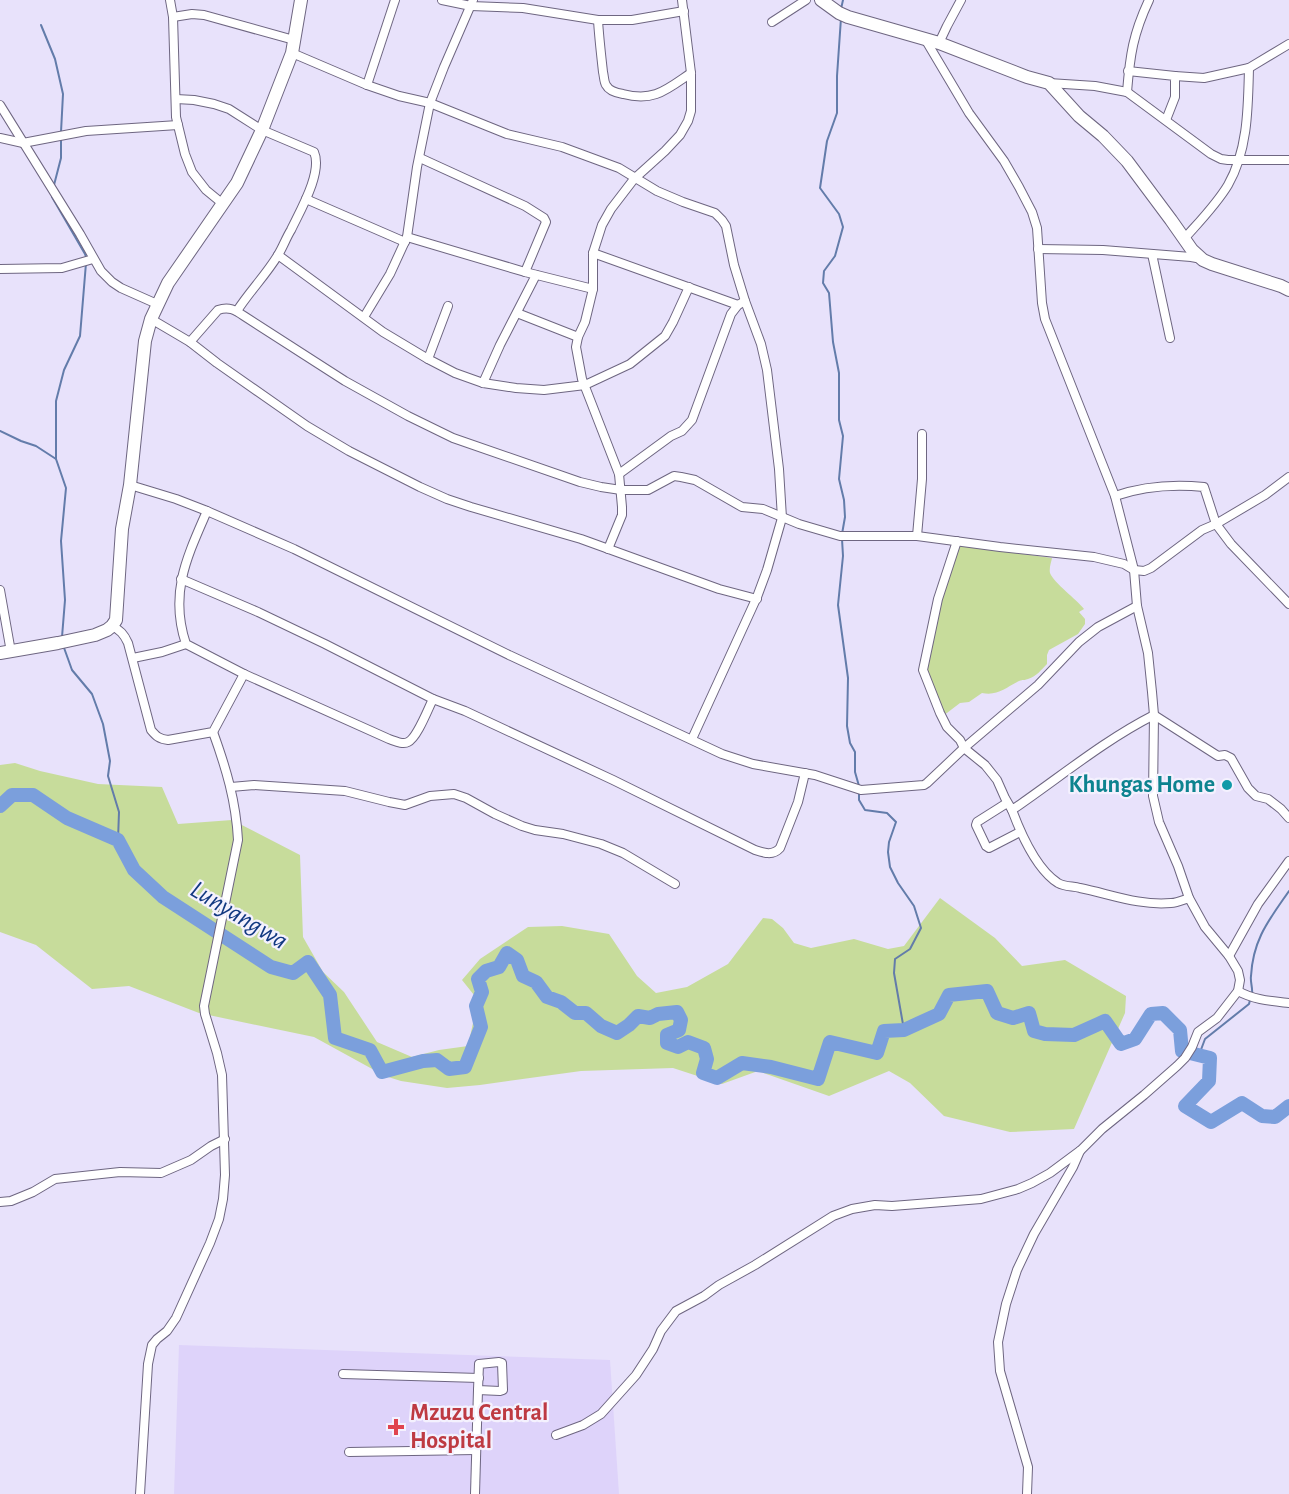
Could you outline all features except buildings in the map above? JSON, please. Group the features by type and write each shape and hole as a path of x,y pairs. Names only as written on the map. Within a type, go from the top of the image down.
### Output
{"street":[{"path":"170,0 173,18 176,117 185,154 192,172 206,190 223,204"},
{"path":"0,590 5,653 102,633 116,620 122,529 130,485 145,341 151,319 168,283 237,183 262,130 292,53 301,0"},
{"path":"368,85 395,0"},
{"path":"441,0 523,8 598,20 632,20 684,11"},
{"path":"608,549 622,515 621,490 618,474 582,379 576,347 593,289 593,253 602,225 634,179 680,135 692,111 691,73 682,0"},
{"path":"772,22 806,0"},
{"path":"821,0 844,15 939,43 1027,77 1049,83 1095,86 1127,92 1221,159 1289,160"},
{"path":"939,43 962,0"},
{"path":"1127,92 1133,38 1149,0"},
{"path":"364,317 390,274 406,239 430,103 472,3"},
{"path":"173,18 192,14 204,15 294,40"},
{"path":"598,20 604,77 606,86 610,89 626,95 654,96 691,73"},
{"path":"555,1435 583,1425 601,1414 636,1375 676,1311 833,1216 852,1209 875,1205 892,1206 981,1199 1000,1195 1032,1183 1050,1173 1081,1150 1185,1058 1198,1032 1217,1018 1238,991 1239,977 1229,957 1205,927 1189,898 1159,822 1153,796 1154,715 1148,653 1137,606 1134,570 1115,496 1045,319 1037,228 1032,212 1004,161 969,113 924,39"},
{"path":"1128,71 1204,78 1249,68 1289,44"},
{"path":"292,53 368,85 399,96 430,103 507,134 561,147 619,168 634,179 665,195 714,213 726,226 741,303 761,344 767,370 779,469 782,518 768,570 757,598 692,739"},
{"path":"1184,239 1223,192 1242,153 1249,68"},
{"path":"1166,120 1175,98 1174,76"},
{"path":"1049,83 1079,116 1103,136 1127,161 1192,250 1203,260"},
{"path":"176,99 194,100 229,109 262,130 314,152 316,157 316,168 306,199 278,255 237,311"},
{"path":"0,105 101,271 121,288 157,304"},
{"path":"0,138 23,143 86,131 178,125"},
{"path":"420,158 525,206 544,218 546,222 525,272"},
{"path":"306,199 406,239 593,289"},
{"path":"1038,249 1103,249 1191,257 1289,290"},
{"path":"593,253 741,303"},
{"path":"1152,254 1170,338"},
{"path":"278,255 383,332 428,359 455,373 483,383 516,388 544,390 585,385 630,363 665,336 689,287"},
{"path":"0,269 62,267 93,259"},
{"path":"483,383 536,275"},
{"path":"618,474 671,436 682,431 692,420 731,314 741,303"},
{"path":"428,359 448,306"},
{"path":"190,342 218,310 230,308 345,381 453,438 580,482 601,487 648,490 674,476 695,480 742,507 763,509 782,518 843,536 917,536 1094,556 1124,564 1134,570 1144,571 1202,530 1265,495 1289,477"},
{"path":"518,313 578,338"},
{"path":"151,319 190,342 307,426 349,451 420,487 447,499 533,524 719,589 757,598"},
{"path":"917,536 922,479 922,434"},
{"path":"130,485 207,511 294,549 519,660 722,753 753,764 821,777 859,790 924,785 1038,685 1079,642 1098,627 1137,606"},
{"path":"1115,496 1141,488 1204,487 1216,524 1231,544 1289,604"},
{"path":"207,511 187,557 181,579 179,613 186,644 244,674 404,744 414,737 433,699"},
{"path":"957,541 938,599 923,670 947,727 960,740 964,748 985,765 997,780 1031,853 1057,882 1134,901 1173,903 1189,898"},
{"path":"181,579 258,612 433,699 465,711 751,848 768,854 780,848 798,802 806,773"},
{"path":"112,626 125,636 133,658 151,730 156,736 162,740 168,740 213,732"},
{"path":"133,658 186,644"},
{"path":"140,1494 149,1354 152,1345 167,1331 176,1318 210,1243 219,1220 223,1199 225,1139 222,1075 204,1006 237,840 237,824 231,788 213,732 244,674"},
{"path":"1020,832 988,848 976,825 977,822 1009,807 1135,724 1154,715"},
{"path":"1154,715 1218,756 1225,755 1231,758 1248,788 1256,796 1268,799 1289,818"},
{"path":"231,788 254,785 345,791 405,805 430,796 454,794 522,826 563,834 612,848 675,884"},
{"path":"1229,957 1258,904 1289,861"},
{"path":"1238,991 1257,999 1289,1003"},
{"path":"0,1202 11,1201 33,1192 55,1179 120,1173 161,1173 190,1161 225,1139"},
{"path":"1027,1494 1028,1467 1000,1371 998,1342 1006,1304 1017,1270 1034,1234 1081,1150"},
{"path":"475,1494 478,1390 481,1363 502,1363 503,1390 478,1390"},
{"path":"343,1374 479,1378"},
{"path":"349,1452 476,1450"}],"shaded area":[{"name":"Mzuzu Central Hospital","path":"179,1345 610,1360 619,1494 174,1494"}],"green space":[{"path":"960,545 1052,558 1050,573 1084,609 1079,612 1085,619 1085,624 1078,634 1049,650 1047,664 1039,673 997,692 982,693 969,702 960,703 943,716 929,681 925,660 955,553"},
{"path":"15,763 98,784 162,787 178,824 232,820 300,855 303,937 323,972 344,992 377,1042 412,1057 468,1046 473,1023 474,995 462,980 480,959 528,927 562,926 609,934 637,976 656,993 687,987 728,964 763,918 772,919 783,928 794,943 811,948 854,939 888,949 904,946 940,898 995,938 1022,966 1065,960 1126,996 1125,1013 1074,1129 1010,1132 944,1116 910,1083 889,1071 829,1096 758,1071 722,1084 673,1068 581,1071 447,1088 401,1081 385,1076 314,1037 199,1013 129,986 92,989 36,945 0,932 0,765"}],"waterway":[{"path":"841,9 843,0"},
{"path":"841,18 837,113 827,141 820,188 839,214 843,227 835,256 824,271 823,283 829,293 833,342 839,373 839,420 843,436 839,479 845,517 842,534"},
{"path":"41,25 55,59 63,94 61,132"},
{"path":"54,185 61,158 61,138"},
{"path":"53,194 52,197 86,257"},
{"path":"56,459 56,401 64,370 80,336 86,263"},
{"path":"0,431 36,446 56,459 66,488 61,541 65,600 62,637"},
{"path":"842,539 843,556 838,605 848,678 847,726 850,743 855,752 855,772 859,786"},
{"path":"63,645 72,670 92,694 103,724 110,761 108,776 119,812 118,840"},
{"path":"859,791 859,800 865,810 887,813 896,822 889,842 890,867 914,906 921,928 910,949 895,959 894,973 904,1030"},
{"name":"Lunyangwa","path":"0,806 12,795 33,795 67,818 118,840 134,870 163,897 271,967 293,973 308,962 330,995 335,1038 370,1050 382,1072 423,1061 437,1060 449,1069 465,1067 481,1027 476,1006 482,992 478,979 486,971 499,967 507,953 517,960 523,976 536,982 547,997 561,1002 575,1013 586,1013 601,1026 617,1033 638,1016 650,1018 658,1014 677,1012 681,1020 679,1030 667,1035 667,1043 678,1047 688,1042 704,1048 707,1059 703,1073 717,1078 742,1063 771,1067 818,1079 830,1042 877,1053 884,1031 904,1030 939,1014 949,995 987,991 997,1013 1013,1018 1029,1013 1034,1031 1045,1034 1074,1035 1105,1021 1121,1044 1135,1039 1151,1014 1163,1013 1180,1030 1182,1051 1210,1058 1209,1081 1185,1106 1211,1122 1242,1103 1262,1116 1275,1117 1289,1106"},
{"path":"1252,994 1252,963 1255,951 1263,930 1289,891"},
{"path":"1199,1055 1205,1039 1249,1004 1250,1000"}],"place":[{"name":"Khungas Home","path":"1227,785"},
{"name":"Mzuzu Central Hospital","path":"396,1427"}]}
